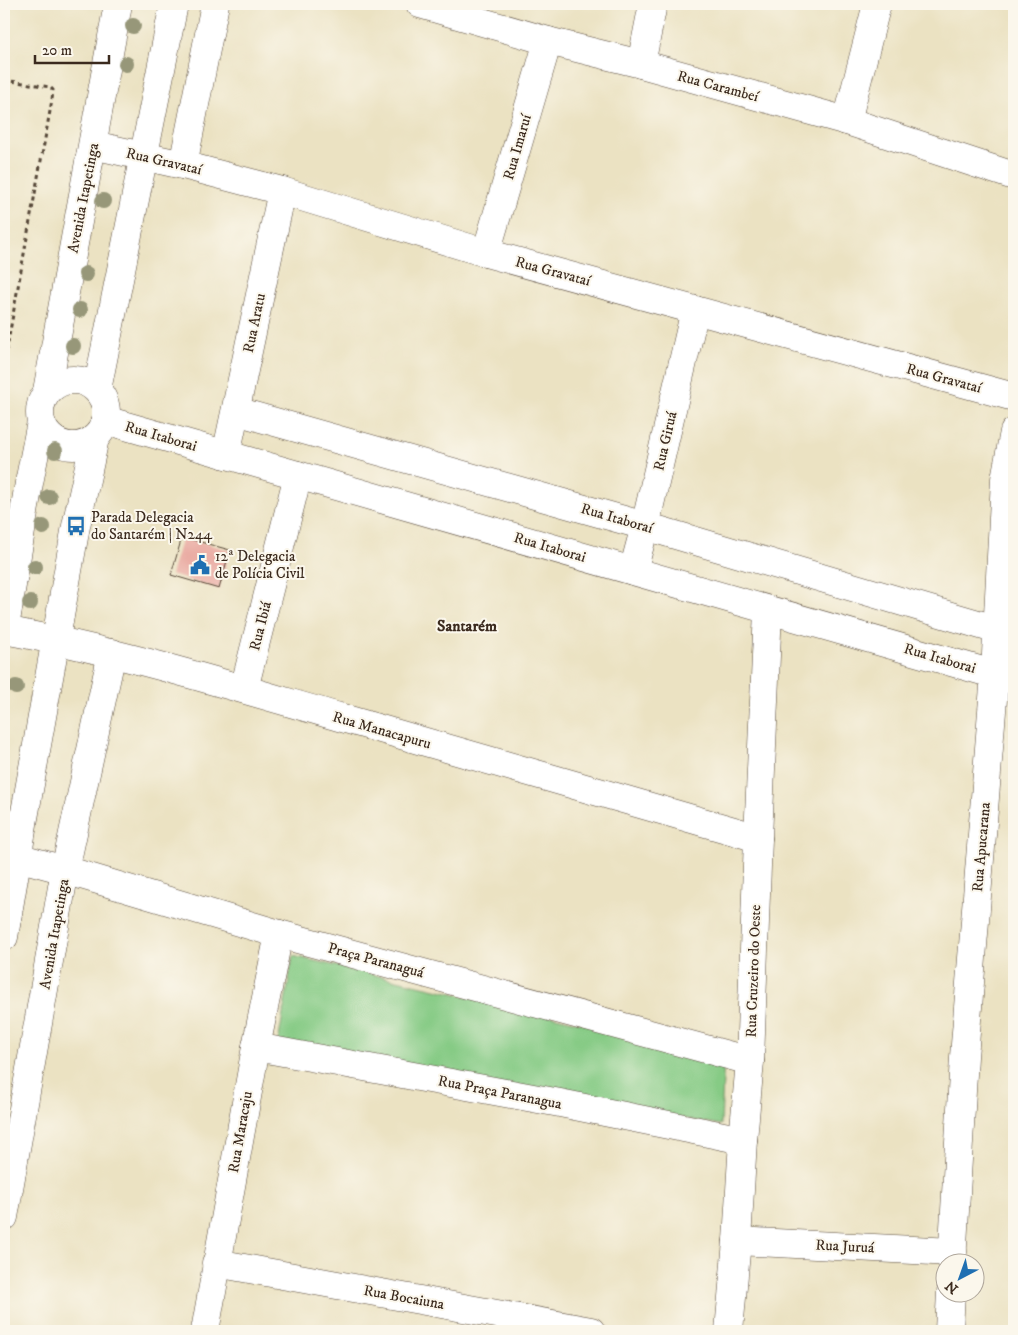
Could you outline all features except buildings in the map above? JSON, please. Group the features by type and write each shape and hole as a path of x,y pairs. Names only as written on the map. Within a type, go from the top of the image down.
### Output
{"street":[{"name":"Avenida Itapetinga","path":"47,391 118,4"},
{"path":"97,390 174,4"},
{"path":"183,165 215,4"},
{"path":"641,64 653,4"},
{"path":"847,121 877,4"},
{"name":"Rua Carambeí","path":"433,6 548,41 641,64 847,121 1014,176"},
{"name":"Rua Imaruí","path":"486,253 548,41"},
{"name":"Rua Gravataí","path":"93,145 183,165 282,191 486,253 1014,397"},
{"name":"Rua Aratu","path":"226,454 282,191"},
{"name":"Rua Giruá","path":"633,571 646,526 695,310"},
{"path":"4,632 41,422 40,411 42,401 47,391 56,384 66,380 88,383 97,390 103,399 106,409 81,497 56,640 11,856 4,937"},
{"name":"Rua Itaboraí","path":"236,411 646,526 998,630"},
{"path":"41,422 46,432 54,440 64,445 86,444 100,429"},
{"name":"Rua Itaborai","path":"100,429 226,454 1005,677"},
{"name":"Rua Apucarana","path":"953,1252 964,1057 1005,677 998,630 1014,432"},
{"name":"Rua Ibiá","path":"244,690 298,475"},
{"name":"Rua Cruzeiro do Oeste","path":"729,1331 750,1061 768,610"},
{"name":"Rua Manacapuru","path":"4,632 56,640 112,653 758,838"},
{"name":"Avenida Itapetinga","path":"4,1216 65,870 112,653"},
{"name":"Praça Paranaguá","path":"11,856 65,870 280,934 750,1061"},
{"name":"Rua Maracaju","path":"205,1331 256,1047 280,934"},
{"name":"Rua Praça Paranagua","path":"256,1047 550,1101 743,1140"},
{"name":"Rua Juruá","path":"736,1241 936,1256"},
{"name":"Rua Bocaiuna","path":"216,1263 591,1331"},
{"path":"949,1331 950,1302"}],"path":[{"path":"4,80 50,87 53,90 4,364"}],"green space":[{"path":"293,956 724,1056 721,1125 277,1049"}],"place":[{"name":"Parada Delegacia do Santarém | N244","path":"76,526"},
{"name":"12ª Delegacia de Polícia Civil","path":"200,565"}],"district":[{"name":"Santarém","path":"467,625"}]}
